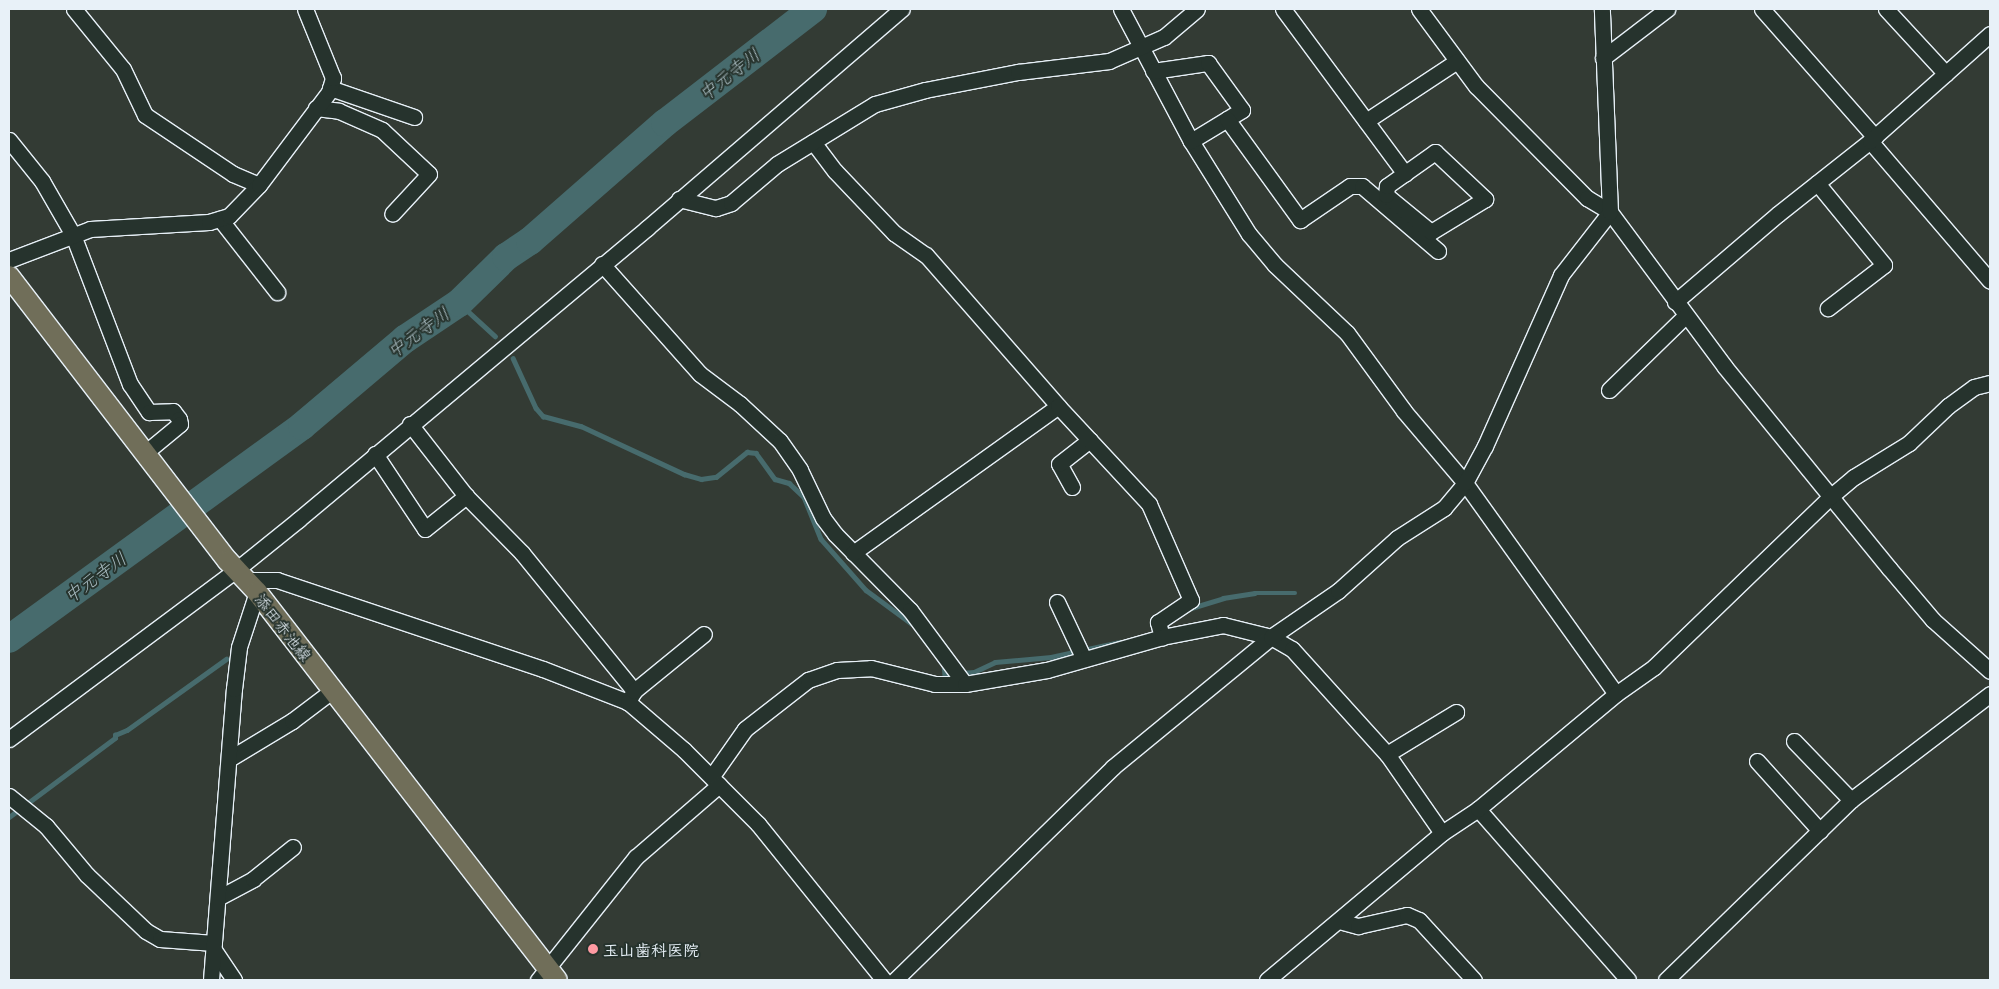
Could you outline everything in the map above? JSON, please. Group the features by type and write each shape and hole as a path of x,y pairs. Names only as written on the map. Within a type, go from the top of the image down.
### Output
{"main road":[{"name":"添田赤池線","path":"9,276 333,690 547,976"}],"street":[{"path":"74,9 124,69 145,115 233,174 259,185"},
{"path":"9,260 90,229 209,222 229,216 259,185 330,88 333,78 305,9"},
{"path":"9,739 242,576 375,454 902,9"},
{"path":"1121,9 1191,141 1249,234 1274,266 1347,333 1404,411 1465,483 1616,694"},
{"path":"679,199 716,208 731,203 777,164 875,104 1018,72 1109,61 1142,49 1164,37 1197,9"},
{"path":"1283,9 1405,174"},
{"path":"1419,9 1476,86 1541,154 1587,198 1610,212 1685,316 1830,496 1933,620 1990,671"},
{"path":"895,980 1113,767 1271,637 1338,591 1397,538 1444,508 1465,483 1485,446 1561,275 1610,212 1602,9"},
{"path":"1603,58 1667,9"},
{"path":"1762,9 1873,139 1990,281"},
{"path":"1886,9 1946,74"},
{"path":"1675,302 1817,183 1873,139 1990,34"},
{"path":"1366,121 1457,60"},
{"path":"1153,71 1208,63 1242,110 1191,141"},
{"path":"330,88 414,117"},
{"path":"316,108 339,110 382,130 429,174 392,214"},
{"path":"1227,119 1300,220 1350,186 1362,186 1438,251"},
{"path":"9,140 42,181 73,235 130,384 149,412 173,411 179,419 180,424 149,456"},
{"path":"813,142 835,171 894,233 926,255 1058,406 1149,504 1191,600 1158,622 1162,637"},
{"path":"1435,152 1485,199 1431,232 1386,195 1387,186 1405,174 1435,152"},
{"path":"1817,183 1884,265 1828,308"},
{"path":"220,219 277,292"},
{"path":"602,264 700,374 740,404 780,441 800,470 823,518 853,553 910,610 965,684"},
{"path":"1609,390 1685,316"},
{"path":"1267,980 1442,833 1478,809 1616,694 1654,667 1830,496 1854,477 1909,443 1948,406 1974,387 1990,383"},
{"path":"853,553 1058,406"},
{"path":"410,424 466,496 522,553 631,697 758,824 884,980"},
{"path":"1072,487 1059,464 1090,440"},
{"path":"375,454 425,529 466,496"},
{"path":"242,576 277,580 631,697"},
{"path":"211,980 240,647 242,576"},
{"path":"1057,602 1084,659"},
{"path":"547,976 636,857 715,781 745,729 808,680 830,672 871,668 935,684 965,684 1004,679 1162,637 1223,625 1271,637 1292,649 1387,754 1442,833"},
{"path":"631,697 704,634"},
{"path":"229,758 292,721 333,690"},
{"path":"1666,980 1851,800 1990,694"},
{"path":"1387,754 1456,712"},
{"path":"1794,741 1851,800"},
{"path":"1757,761 1820,831"},
{"path":"9,796 46,826 87,875 146,931 160,939 214,946"},
{"path":"1478,809 1628,980"},
{"path":"218,898 253,879 293,847"},
{"path":"1339,921 1358,926 1407,915 1419,920 1474,980"},
{"path":"214,946 234,980"}],"waterway":[{"name":"中元寺川","path":"9,639 302,426 405,339 459,303 506,257 530,241 665,123 813,9"},
{"path":"459,303 495,336"},
{"path":"513,358 536,408 543,416 581,426 684,474 701,479 716,477 747,452 756,453 775,479 789,483 804,497 821,539 866,590 911,623"},
{"path":"1188,609 1223,598 1255,593 1295,593"},
{"path":"961,673 974,672 995,662 1051,657 1119,642"},
{"path":"9,817 115,738 115,735 127,730 226,659"},
{"path":"944,664 945,675 953,674"}],"place":[{"name":"玉山歯科医院","path":"593,949"}]}
